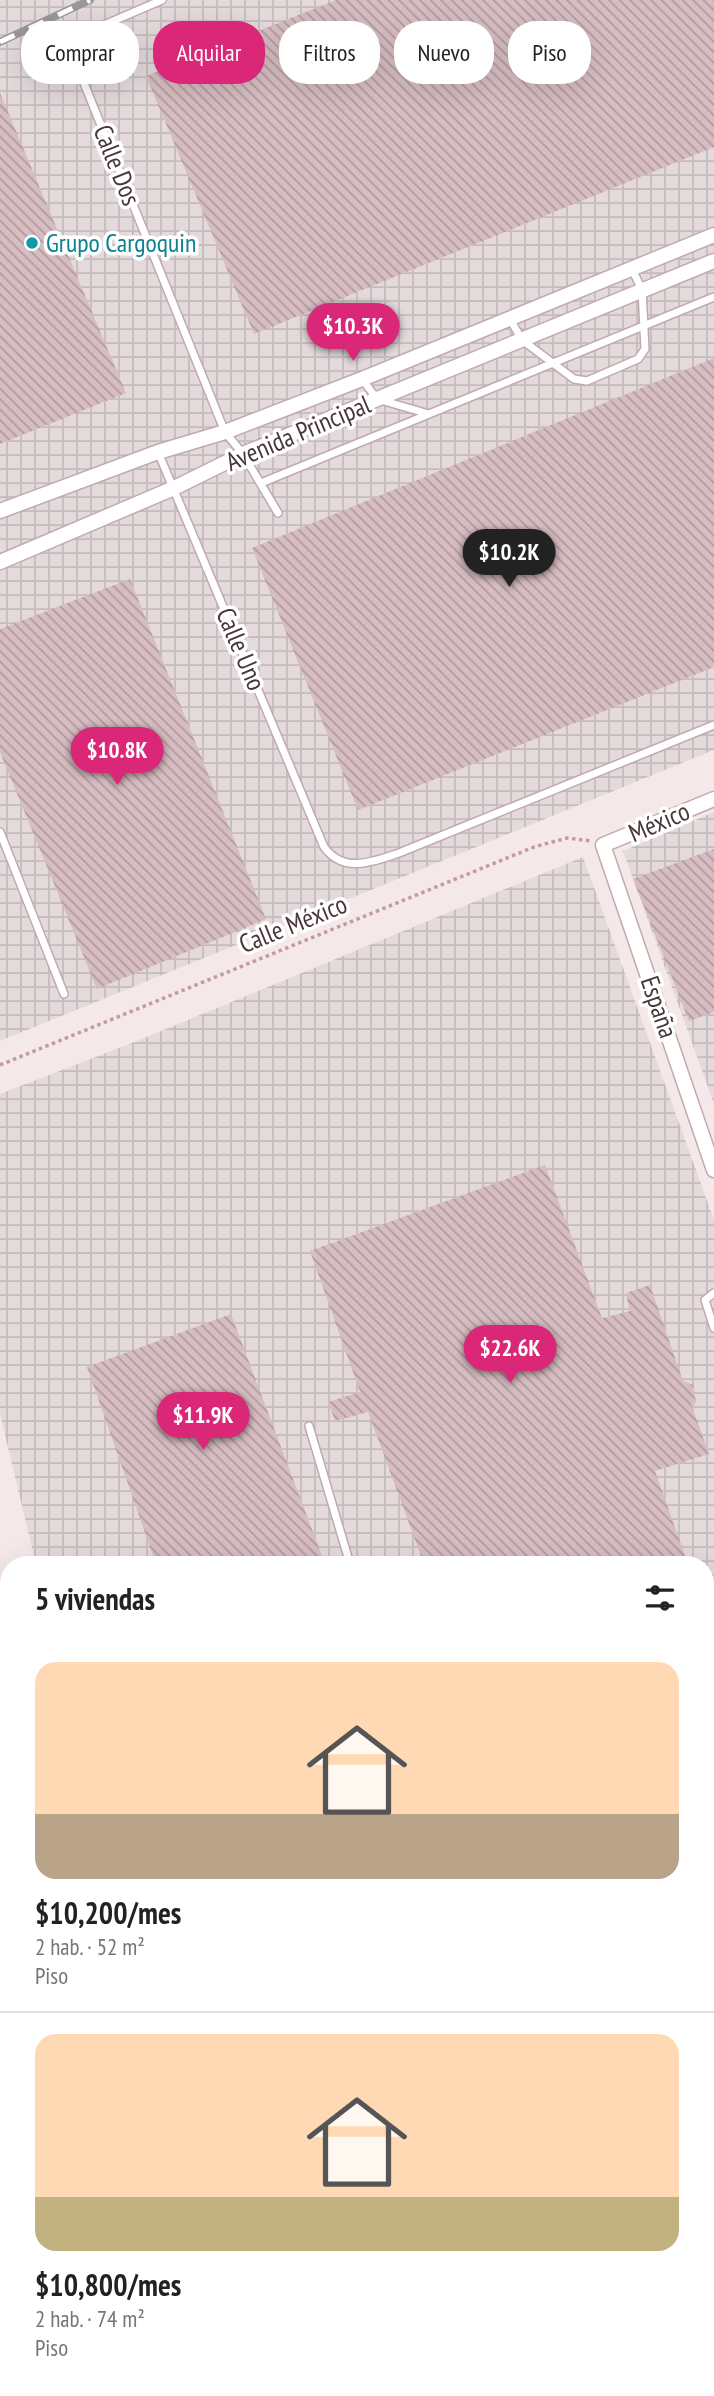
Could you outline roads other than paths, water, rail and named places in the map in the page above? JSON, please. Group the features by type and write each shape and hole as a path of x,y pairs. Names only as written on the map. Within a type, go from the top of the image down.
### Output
{"street":[{"name":"Avenida Principal","path":"0,511 158,452 225,432 714,235"},
{"name":"Avenida Principal","path":"0,562 174,488 243,454 714,261"},
{"name":"México","path":"603,845 714,799"},
{"name":"España","path":"603,845 714,1170"}],"lane":[{"name":"Calle Dos","path":"162,0 76,37 70,48 225,432 243,454 278,513"},
{"path":"510,319 522,340 574,379 587,381 638,359 645,349 642,290 632,269"},
{"path":"261,483 714,298"},
{"path":"362,379 377,399 430,414"},
{"name":"Calle Uno","path":"158,452 324,847 332,858 341,863 375,861 714,725"},
{"path":"0,832 64,994"},
{"path":"714,1293 708,1296 705,1303 714,1328"},
{"path":"309,1426 348,1556"}],"railway":[{"path":"0,42 90,0"}],"place":[{"name":"Grupo Cargoquin","path":"32,243"}]}
